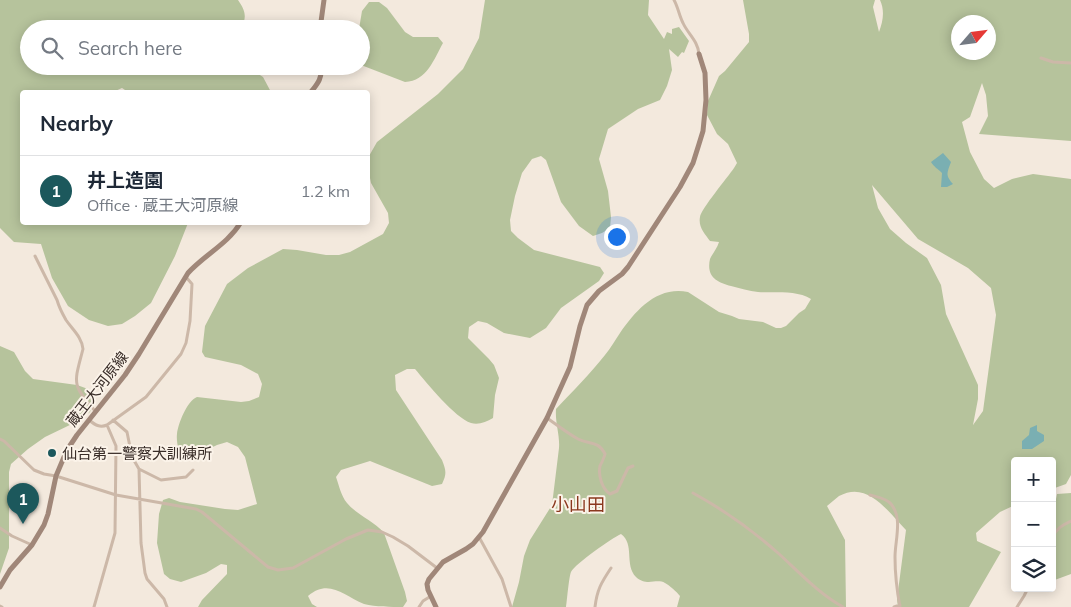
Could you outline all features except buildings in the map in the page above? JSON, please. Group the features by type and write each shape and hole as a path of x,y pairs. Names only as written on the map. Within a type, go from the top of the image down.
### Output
{"street":[{"path":"321,20 324,0"},
{"path":"436,607 427,584 437,568 446,560 473,544 479,537 546,418 570,366 587,304 599,291 622,274 628,267 680,187 693,163 703,131 706,100 705,74 695,40 688,32 674,0"},
{"path":"1041,58 1053,62 1071,64"},
{"path":"313,90 320,81 321,75"},
{"name":"蔵王大河原線","path":"0,587 10,570 32,545 44,525 56,476 67,450 139,354 186,277 193,268 220,247 239,225"},
{"path":"35,256 57,300 59,308 80,337 83,349 77,371 77,388 81,396 96,412"},
{"path":"89,420 97,426 104,426 146,397 183,349 190,321 192,301 192,284 186,277"},
{"path":"546,418 579,440 596,443 603,449 605,454 600,470 602,483 610,494 617,491 628,468 633,466"},
{"path":"113,420 127,432 132,457 139,469 141,543 145,573 147,579 164,599 167,607"},
{"path":"94,607 115,533 116,446 104,426"},
{"path":"0,439 34,470 44,474 116,495 196,509 273,569 285,570 293,568 346,539 368,530 382,532 393,537 437,568"},
{"path":"139,469 161,480 186,477 193,470"},
{"path":"693,493 748,528 823,594 843,607"},
{"path":"870,495 888,500 896,513 895,557 900,606 894,607"},
{"path":"1056,532 1064,524 1071,521"},
{"path":"0,528 32,545"},
{"path":"479,537 502,579 511,607"},
{"path":"595,607 596,594 610,568"},
{"path":"1017,607 1026,592"},
{"path":"419,607 423,601 431,596"}],"green space":[{"path":"0,0 238,0 244,11 244,20 20,20 20,75 260,75 270,90 125,90 122,88 118,90 20,90 20,225 187,225 175,256 151,303 122,324 108,326 89,320 68,306 52,278 41,244 14,242 0,228"},
{"path":"485,0 649,0 648,15 664,39 667,32 672,34 672,29 679,27 689,41 684,53 682,52 678,57 669,49 672,70 660,100 638,109 608,129 599,159 608,191 611,217 610,228 593,236 579,226 561,202 546,160 541,156 532,159 522,173 510,220 511,231 534,250 600,267 604,273 599,281 561,308 546,328 530,338 504,333 487,323 478,321 469,327 468,338 494,365 499,378 493,418 488,421 474,424 464,420 415,369 407,369 395,375 396,390 442,460 445,477 442,484 432,486 370,461 341,470 336,477 347,503 384,533 405,592 407,601 403,607 364,604 336,590 323,589 308,596 312,604 317,607 198,607 202,600 227,574 227,565 221,564 206,573 181,582 170,579 164,574 157,543 159,514 163,500 169,498 180,502 238,510 257,504 245,457 238,447 227,442 184,461 177,444 179,425 190,403 197,397 241,402 249,401 259,397 262,384 258,374 241,365 205,357 202,352 205,326 227,284 248,268 283,249 339,255 350,252 383,234 389,223 388,213 371,183 370,154 377,142 438,94 463,69 479,38"},
{"path":"743,0 875,0 873,7 879,32 883,16 880,0 1071,0 1071,141 979,134 988,116 986,95 982,83 970,117 962,122 970,152 984,179 994,188 1012,179 1033,174 1071,179 1071,475 1066,484 1056,488 1056,457 1011,457 1011,507 1000,512 976,533 977,541 1001,552 969,607 898,607 897,599 906,530 877,500 859,492 849,492 839,496 827,506 845,540 846,607 677,607 680,596 669,585 658,581 648,582 640,580 632,572 628,543 621,534 574,568 571,572 566,607 512,607 524,556 530,540 552,505 559,448 556,409 609,350 626,324 640,308 657,296 677,291 688,292 719,312 739,319 763,322 776,328 781,328 786,326 805,309 811,299 793,293 758,292 731,286 721,283 714,278 710,270 710,259 719,242 710,241 701,227 700,217 705,207 737,163 728,144 717,134 707,115 708,101 719,76 749,42","holes":["872,185 918,239 968,268 991,288 996,315 983,411 973,425 978,399 978,385 946,314 941,285 927,258 890,229 878,208"]},
{"path":"369,2 379,2 387,8 405,32 413,37 438,37 443,43 429,68 419,78 405,82 370,68 370,20 360,20 362,11"},
{"path":"0,346 14,352 25,371 33,379 77,385 88,389 92,393 93,403 90,412 74,423 45,437 11,464 9,472 9,548 0,574"},
{"path":"1071,493 1071,574 1056,580 1056,499 1057,494"}],"water":[{"path":"943,153 951,162 948,174 953,184 947,187 941,187 942,173 931,162"},
{"path":"1037,425 1037,431 1044,435 1044,441 1032,449 1022,449 1022,441 1029,435 1030,428"}],"place":[{"name":"仙台第一警察犬訓練所","path":"52,453"},
{"name":"井上造園","path":"23,524"}],"district":[{"name":"小山田","path":"578,504"}]}
